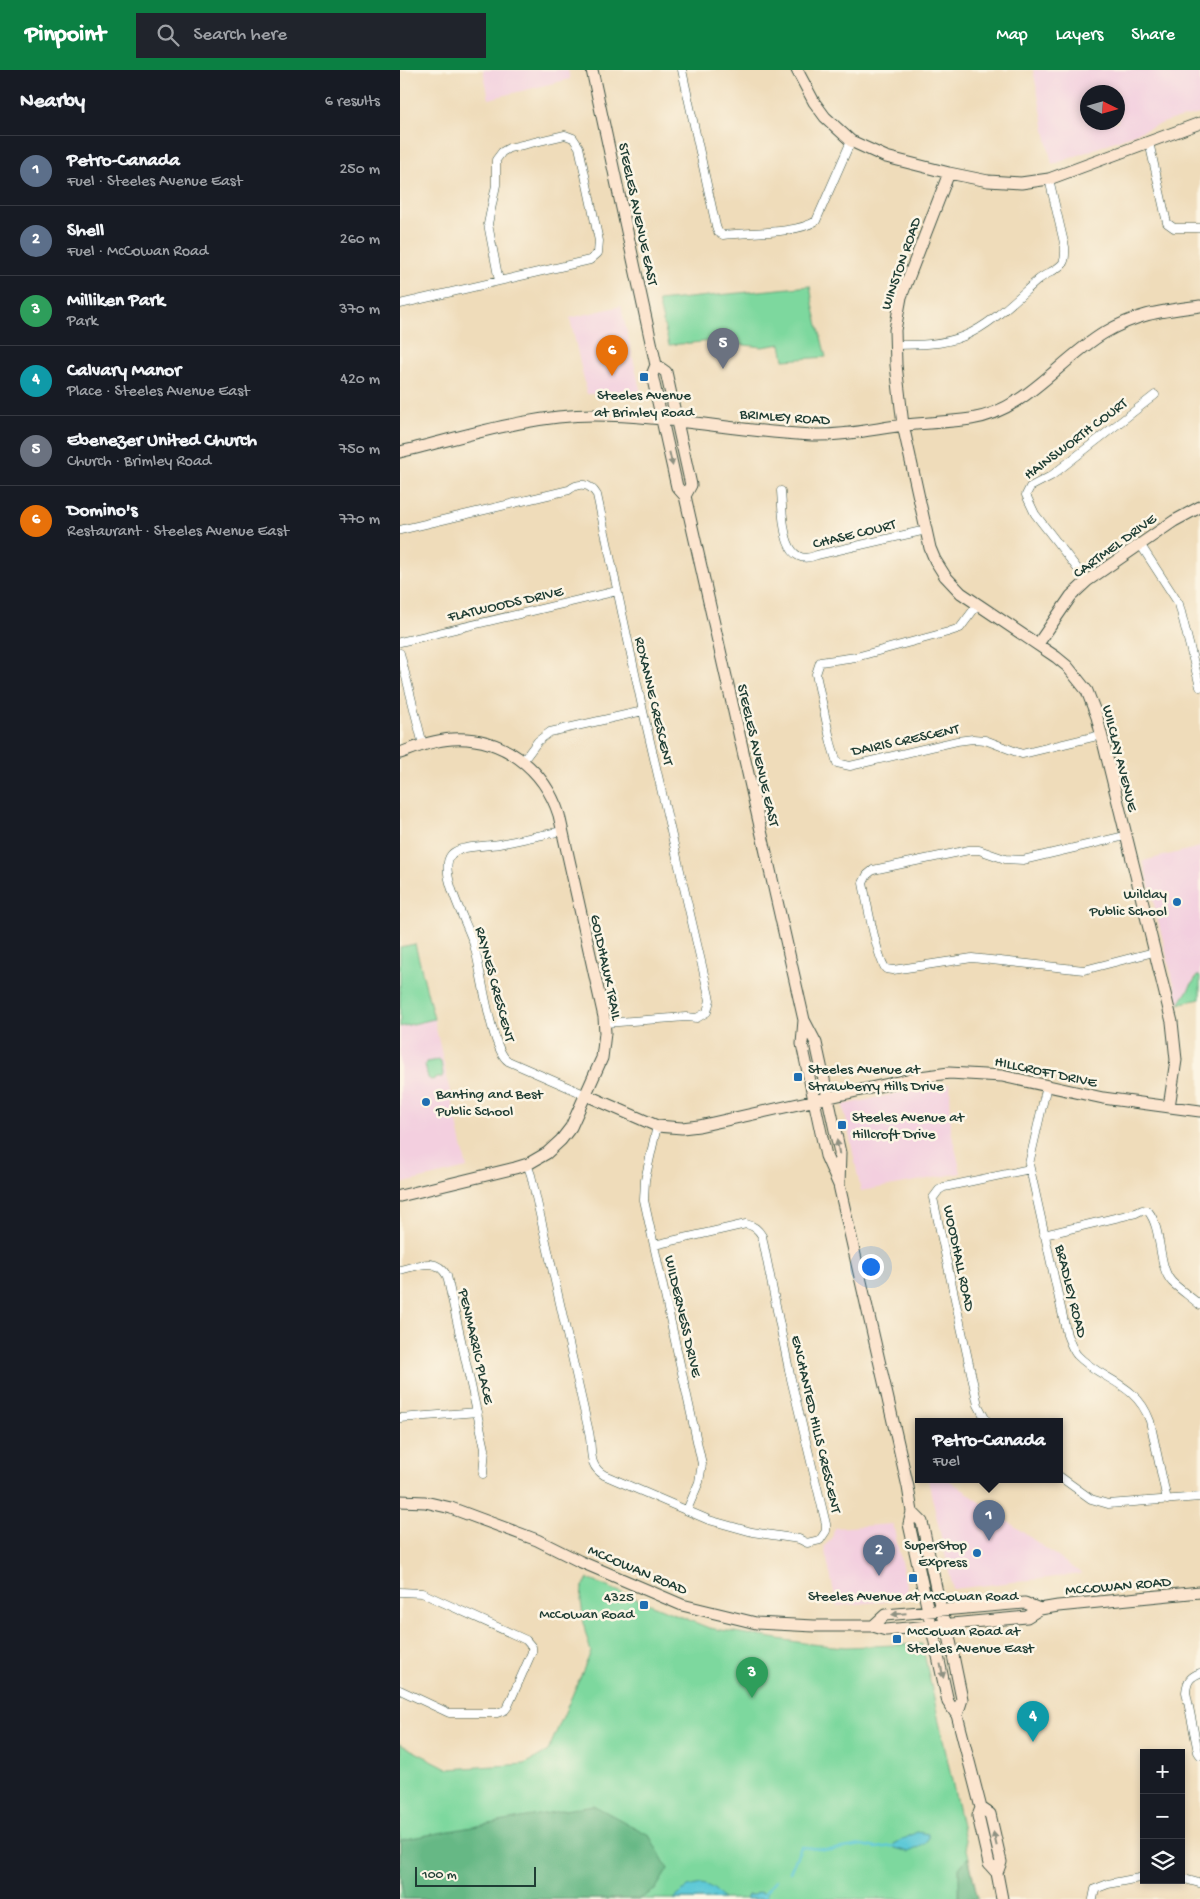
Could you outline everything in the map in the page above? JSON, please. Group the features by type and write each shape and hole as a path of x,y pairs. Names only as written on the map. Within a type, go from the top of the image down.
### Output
{"main road":[{"name":"STEELES AVENUE EAST","path":"592,70 656,365 652,375 677,487 685,496 804,1020 816,1043 840,1153 839,1185"},
{"path":"797,70 814,102 825,117 851,141 886,157 949,174 988,181 1021,182 1050,179 1200,123"},
{"name":"WINSTON ROAD","path":"903,426 895,346 897,312 901,297 949,174"},
{"name":"BRIMLEY ROAD","path":"400,452 512,425 559,417 593,415 662,419 813,435 874,431 973,418 1006,407 1103,334 1134,318 1153,312 1200,306"},
{"name":"STEELES AVENUE EAST","path":"656,365 666,372 677,421 691,485 685,496"},
{"name":"WILCLAY AVENUE","path":"903,426 926,530 935,560 945,576 961,593 1062,661 1081,681 1092,704 1174,1035 1176,1060 1169,1107"},
{"name":"CARTMEL DRIVE","path":"1038,644 1066,602 1087,581 1174,521 1200,506"},
{"name":"GOLDHAWK TRAIL","path":"400,754 423,745 451,739 471,740 502,749 523,761 537,774 548,789 557,809 605,1023 602,1058 586,1095 574,1120 561,1140 547,1153 527,1164 400,1196"},
{"name":"STEELES AVENUE EAST","path":"804,1020 802,1044 826,1156 839,1185 912,1512 909,1524 948,1702 957,1715 981,1808 978,1816 990,1864 997,1873 1002,1899"},
{"name":"HILLCROFT DRIVE","path":"586,1095 657,1126 682,1128 699,1126 920,1077 949,1073 997,1075 1103,1098 1200,1111"},
{"name":"MCCOWAN ROAD","path":"400,1501 425,1502 451,1508 537,1540 682,1605 756,1623 814,1626 873,1626 886,1630 945,1623 1027,1617 1040,1609 1200,1592"},
{"name":"STEELES AVENUE EAST","path":"912,1512 922,1522 945,1623 962,1700 957,1715"},
{"name":"MCCOWAN ROAD","path":"873,1626 885,1615 1025,1603 1040,1609"}],"street":[{"path":"682,70 716,226 718,232 723,235 789,229 809,225 816,221 851,141"},
{"path":"400,304 590,260 598,253 599,241 579,147 573,138 565,135 509,148 502,152 496,160 497,177 488,224 499,281"},
{"path":"1150,142 1168,223 1174,228 1200,228"},
{"path":"895,346 938,343 963,337 978,329 1040,278 1060,266 1065,256 1065,247 1050,179"},
{"name":"HAINSWORTH COURT","path":"1087,581 1035,514 1026,495 1030,487 1051,476 1155,396"},
{"name":"ROXANNE CRESCENT","path":"400,530 569,490 574,486 587,485 597,495 643,711 710,1000 709,1008 704,1015 697,1018 686,1017 605,1023"},
{"name":"CHASE COURT","path":"782,492 782,517 787,538 791,550 800,557 808,559 817,555 926,530"},
{"path":"1140,544 1179,604 1200,687"},
{"name":"FLATWOODS DRIVE","path":"400,642 617,591"},
{"name":"DAIRIS CRESCENT","path":"978,604 960,628 856,657 820,662 816,674 837,763 850,766 973,739 993,742 1022,754 1101,735"},
{"path":"400,653 423,745"},
{"path":"523,761 538,741 550,732 643,711"},
{"name":"RAYNES CRESCENT","path":"563,831 499,844 461,849 451,855 448,861 448,873 453,892 474,944 501,1055 508,1061 586,1095"},
{"path":"1125,836 1023,860 1005,859 979,850 969,850 873,870 867,874 863,883 878,951 882,965 886,969 893,970 972,958 1084,970 1154,952"},
{"name":"BRADLEY ROAD","path":"1046,1085 1030,1159 1030,1169 1067,1334 1071,1346 1077,1354 1138,1398 1146,1410 1167,1500"},
{"name":"WILDERNESS DRIVE","path":"657,1126 643,1190 702,1464 699,1482 687,1510"},
{"name":"ENCHANTED HILLS CRESCENT","path":"527,1164 589,1432 592,1448 591,1460 598,1471 731,1527 799,1539 807,1543 820,1540 826,1531 826,1524 790,1375 762,1236 753,1226 746,1224 654,1245"},
{"name":"WOODHALL ROAD","path":"986,1418 978,1406 933,1198 935,1193 944,1187 1030,1169"},
{"path":"1044,1234 1142,1210 1148,1211 1156,1221 1167,1272 1172,1282 1200,1305"},
{"name":"PENMARRIC PLACE","path":"400,1270 436,1264 443,1269 447,1276 485,1449 483,1474"},
{"path":"400,1418 478,1412"},
{"path":"1063,1479 1091,1499 1108,1504 1200,1497"},
{"path":"400,1592 426,1595 526,1640 532,1647 532,1652 508,1706 501,1712 449,1713 400,1690"},
{"path":"1200,1673 1192,1676 1187,1683 1186,1692 1200,1756"},
{"path":"1093,1899 1095,1890 1108,1884 1140,1878"},
{"path":"1185,1879 1200,1884"}],"shaded area":[{"path":"483,70 568,70 570,79 489,99"},
{"path":"1033,70 1200,70 1200,114 1171,120 1052,165"},
{"path":"621,306 641,393 587,394 570,318"},
{"name":"Wilclay Public School","path":"1200,847 1200,976 1196,976 1179,1004 1143,861"},
{"name":"Banting and Best Public School","path":"434,1019 467,1168 400,1184 400,1027"},
{"path":"950,1084 951,1130 961,1173 861,1191 843,1105"},
{"path":"929,1483 953,1483 1082,1574 953,1589"},
{"path":"893,1524 909,1599 837,1606 824,1546 832,1539 834,1528"}],"green space":[{"path":"810,286 826,357 784,360 781,344 762,347 736,344 734,339 669,345 658,301"},
{"path":"415,944 434,1019 400,1027 400,947"},
{"path":"1197,976 1200,976 1200,999 1179,1004"},
{"path":"438,1060 441,1062 442,1077 431,1080 428,1078 426,1062"},
{"path":"588,1579 709,1628 810,1644 845,1647 922,1644 978,1899 400,1899 400,1744 449,1769 525,1764 548,1751 591,1652 585,1631 581,1601 582,1588"},
{"path":"593,1805 649,1835 668,1869 655,1890 639,1899 404,1899 400,1875 400,1840"},
{"path":"968,1857 978,1899 959,1899 959,1868"}],"water":[{"path":"917,1832 928,1834 925,1844 909,1852 895,1848 894,1844"},
{"path":"701,1884 714,1889 723,1899 674,1899 688,1887"},
{"path":"760,1892 767,1894 766,1899 746,1899 748,1895"}],"waterway":[{"path":"790,1872 801,1847 831,1850 862,1845 876,1848 894,1846"},
{"path":"765,1893 776,1880"}],"place":[{"name":"Ebenezer United Church","path":"723,369"},
{"name":"Domino's","path":"612,376"},
{"name":"Steeles Avenue at Brimley Road","path":"644,377"},
{"name":"Wilclay Public School","path":"1177,902"},
{"name":"Steeles Avenue at Strawberry Hills Drive","path":"798,1077"},
{"name":"Banting and Best Public School","path":"426,1102"},
{"name":"Steeles Avenue at Hillcroft Drive","path":"842,1125"},
{"name":"Petro-Canada","path":"989,1541"},
{"name":"SuperStop Express","path":"977,1553"},
{"name":"Shell","path":"879,1576"},
{"name":"Steeles Avenue at McCowan Road","path":"913,1578"},
{"name":"4325 McCowan Road","path":"644,1605"},
{"name":"McCowan Road at Steeles Avenue East","path":"897,1639"},
{"name":"Milliken Park","path":"752,1698"},
{"name":"Calvary Manor","path":"1033,1742"}]}
